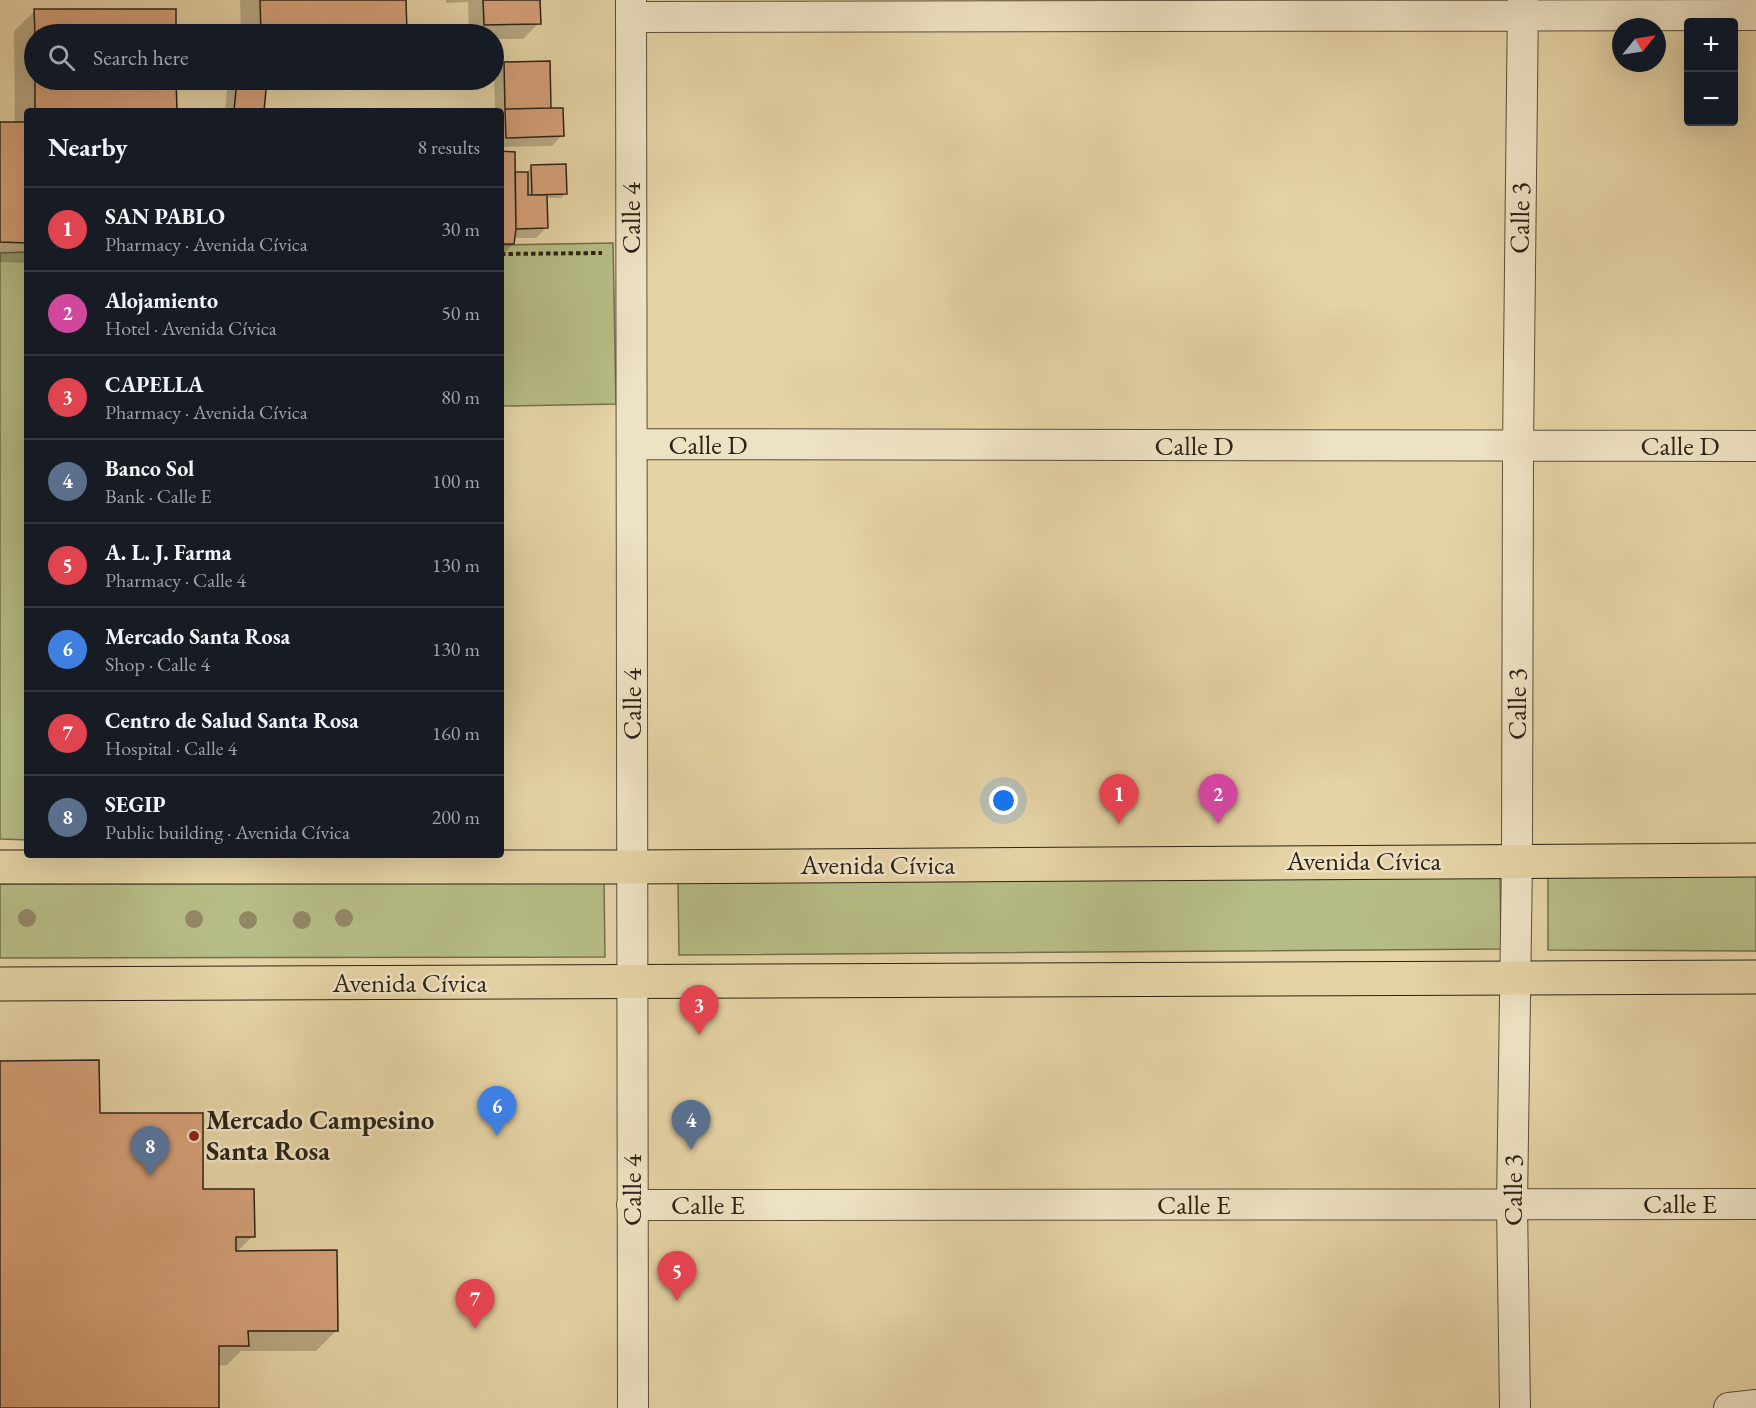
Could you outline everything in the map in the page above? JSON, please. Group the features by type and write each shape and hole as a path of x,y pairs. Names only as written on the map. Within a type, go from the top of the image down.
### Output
{"main road":[{"name":"Avenida Cívica","path":"0,867 632,867 1756,860"},
{"name":"Avenida Cívica","path":"0,984 1756,977"}],"street":[{"path":"631,8 1523,8 1756,15"},
{"name":"Calle 4","path":"631,8 633,1408"},
{"name":"Calle 3","path":"1515,1408 1512,1204 1517,860 1518,447 1523,8"},
{"name":"Calle D","path":"632,444 1756,446"},
{"name":"Calle E","path":"632,1206 1756,1204"},
{"path":"1729,1408 1756,1405"}],"path":[{"path":"504,254 632,252"}],"green space":[{"path":"613,243 616,404 504,406 504,245"},
{"path":"24,252 24,840 0,839 0,253"},
{"path":"1548,876 1756,876 1756,951 1548,950"},
{"path":"1500,877 1501,949 679,955 678,882"},
{"path":"604,883 605,957 0,958 0,884"}],"building":[{"path":"260,0 406,0 407,24 261,24"},
{"path":"483,0 540,0 541,24 484,24"},
{"path":"34,9 176,9 176,24 35,24"},
{"path":"550,61 551,108 505,109 504,62"},
{"path":"35,90 176,90 177,108 35,108"},
{"path":"236,90 266,90 264,108 234,108"},
{"path":"563,108 564,136 506,138 505,109"},
{"path":"0,122 24,122 24,243 0,242"},
{"path":"504,151 515,152 516,229 514,244 504,244"},
{"path":"566,164 567,194 532,195 531,165"},
{"path":"515,172 528,172 528,195 547,195 548,228 516,229"},
{"path":"99,1060 100,1113 203,1113 203,1189 254,1189 255,1237 236,1237 236,1251 337,1250 338,1331 248,1331 249,1346 219,1346 219,1408 0,1408 0,1061"}],"place":[{"name":"SAN PABLO","path":"1119,824"},
{"name":"Alojamiento","path":"1218,824"},
{"name":"CAPELLA","path":"699,1035"},
{"name":"Mercado Campesino Santa Rosa","path":"194,1136"},
{"name":"Mercado Santa Rosa","path":"497,1136"},
{"name":"Banco Sol","path":"691,1150"},
{"name":"SEGIP","path":"150,1176"},
{"name":"A. L. J. Farma","path":"677,1301"},
{"name":"Centro de Salud Santa Rosa","path":"475,1329"}]}
